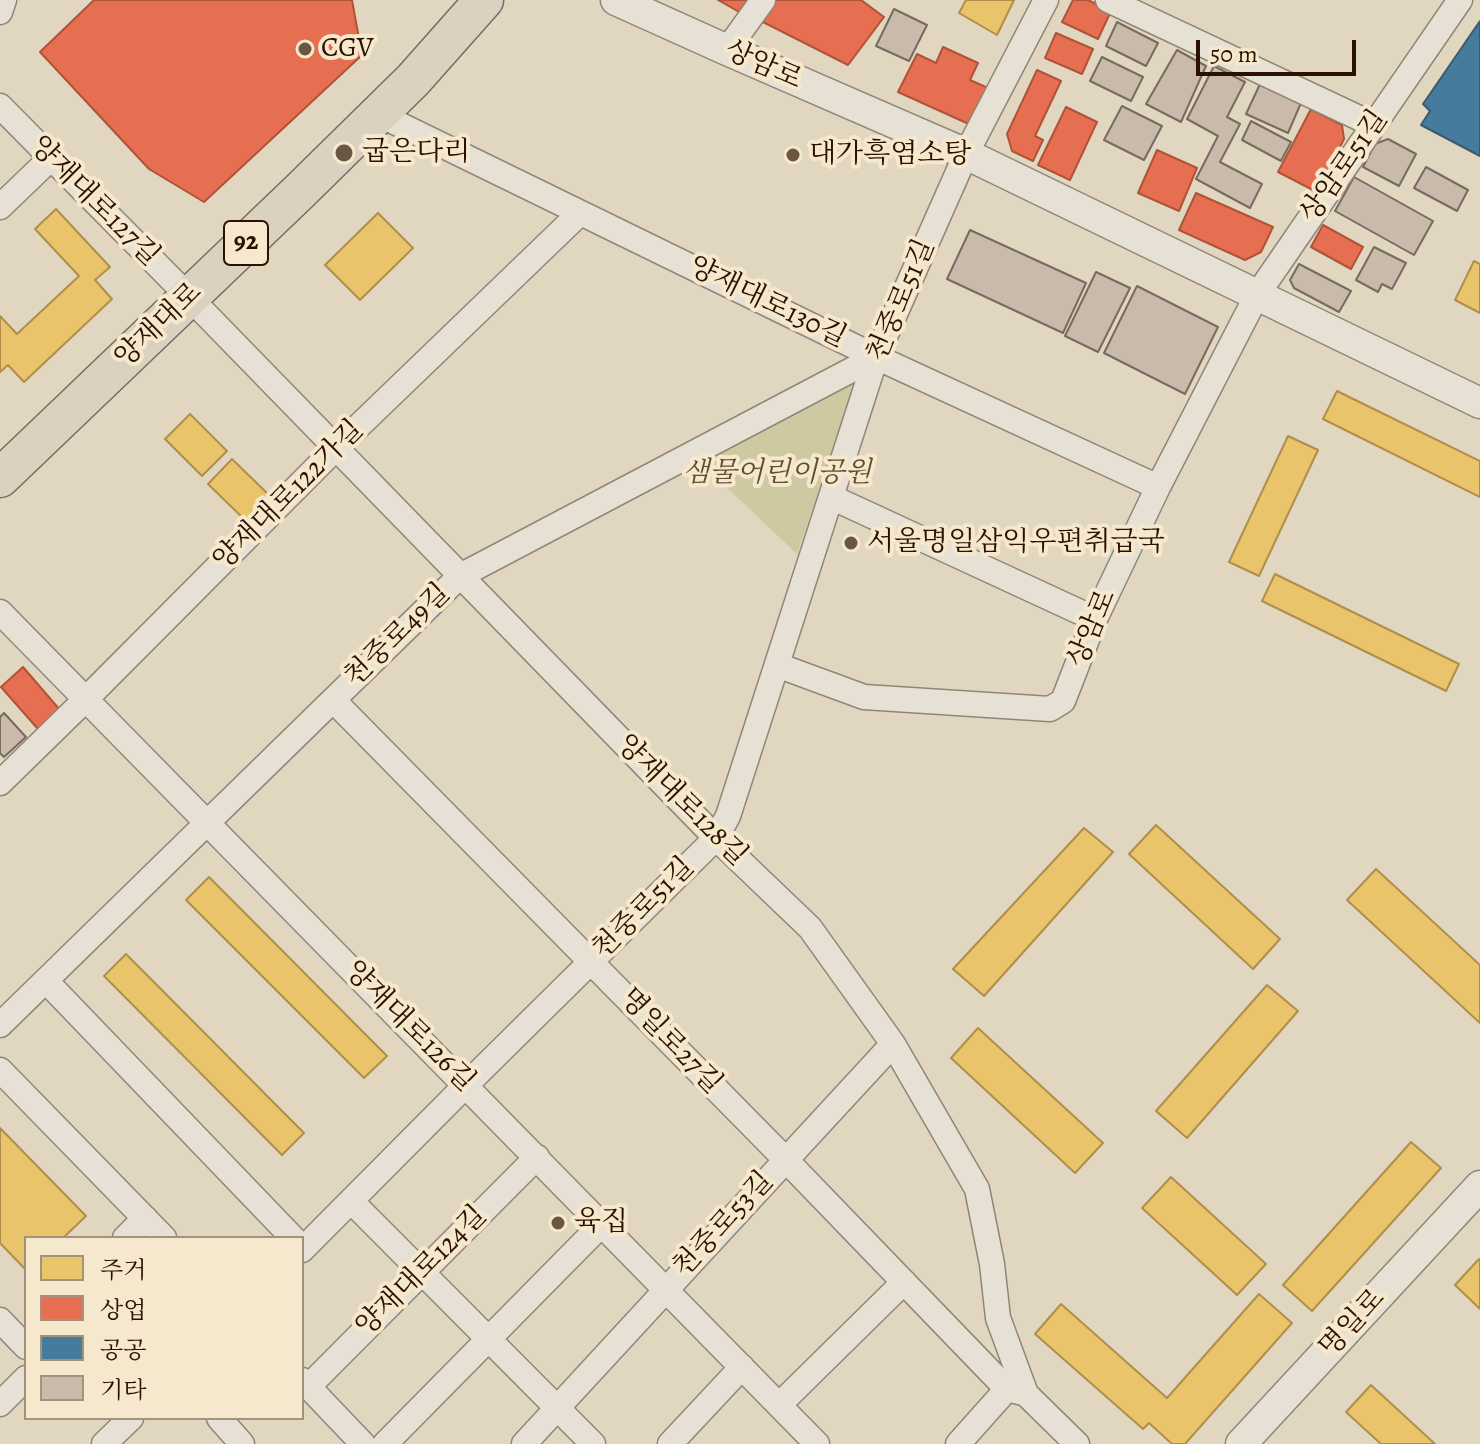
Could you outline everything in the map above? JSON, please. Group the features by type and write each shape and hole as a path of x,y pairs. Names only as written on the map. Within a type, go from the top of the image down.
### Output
{"main road":[{"name":"양재대로","path":"0,478 413,80 484,0"}],"street":[{"path":"0,12 4,0"},
{"name":"상암로","path":"616,0 966,154 1480,403"},
{"path":"727,50 763,0"},
{"name":"천중로51길","path":"304,1247 716,838 728,816 876,357 966,154 1046,0"},
{"path":"1108,0 1374,125"},
{"name":"상암로51길","path":"1257,295 1460,0"},
{"name":"양재대로127길","path":"0,106 189,297"},
{"name":"양재대로130길","path":"378,114 876,357 1158,487"},
{"path":"0,207 51,158"},
{"name":"양재대로122가길","path":"0,783 336,448 580,213"},
{"name":"상암로","path":"777,665 864,697 1050,709 1063,701 1095,619 1158,487 1257,295"},
{"name":"양재대로128길","path":"189,297 716,838 810,928 893,1044 977,1189 992,1264 998,1318 1016,1392"},
{"name":"천중로49길","path":"0,1025 460,576 876,357"},
{"path":"831,497 1095,619"},
{"name":"양재대로126길","path":"0,612 817,1444"},
{"name":"명일로27길","path":"333,700 904,1282 1016,1392 1077,1444"},
{"path":"46,981 291,1236"},
{"name":"천중로53길","path":"524,1444 893,1044"},
{"path":"0,1070 162,1236"},
{"name":"양재대로124길","path":"363,1444 305,1384 537,1157"},
{"path":"351,1201 593,1444"},
{"name":"명일로","path":"1241,1444 1475,1203"},
{"path":"127,1236 145,1218"},
{"path":"385,1444 602,1224"},
{"path":"779,1405 904,1282"},
{"path":"0,1320 24,1340"},
{"path":"670,1444 742,1367"},
{"path":"0,1404 24,1380"},
{"path":"958,1444 1016,1392"},
{"path":"108,1435 128,1420"},
{"path":"221,1420 242,1444"}],"green space":[{"name":"샘물어린이공원","path":"858,376 797,554 701,463"}],"building: 주거":[{"path":"966,0 1014,0 997,35 959,13"},
{"path":"56,209 110,267 95,280 112,299 24,382 8,365 0,372 0,316 17,334 79,276 35,229"},
{"path":"378,213 413,248 360,300 325,265"},
{"path":"1474,261 1480,264 1480,313 1455,300"},
{"path":"1337,391 1480,461 1480,497 1323,419"},
{"path":"190,414 227,451 202,476 165,439"},
{"path":"1288,436 1318,450 1259,576 1229,562"},
{"path":"232,459 270,496 245,520 208,484"},
{"path":"1275,574 1459,664 1446,691 1262,601"},
{"path":"1156,825 1280,939 1253,969 1129,854"},
{"path":"1084,828 1113,852 984,996 953,969"},
{"path":"1376,869 1480,965 1480,1023 1347,900"},
{"path":"209,877 387,1056 364,1078 186,900"},
{"path":"126,954 304,1133 282,1155 104,976"},
{"path":"1267,985 1298,1011 1187,1138 1156,1111"},
{"path":"978,1028 1103,1143 1075,1173 951,1058"},
{"path":"0,1128 86,1216 65,1236 24,1236 24,1268 0,1243"},
{"path":"1411,1142 1441,1168 1312,1311 1283,1285"},
{"path":"1171,1177 1266,1264 1237,1295 1142,1208"},
{"path":"1480,1260 1480,1309 1455,1285"},
{"path":"1259,1294 1292,1323 1185,1444 1172,1444 1149,1423 1143,1429 1035,1334 1061,1304 1167,1398"},
{"path":"1371,1385 1435,1444 1381,1444 1346,1412"}],"building: 상업":[{"path":"94,0 352,0 362,55 204,202 149,169 40,52"},
{"path":"718,0 750,0 741,13"},
{"path":"776,0 861,0 884,17 848,65 761,21"},
{"path":"1073,0 1088,0 1111,11 1098,39 1062,22"},
{"path":"1056,33 1093,49 1082,74 1045,58"},
{"path":"943,47 978,63 970,80 988,88 971,125 898,92 917,54 936,63"},
{"path":"1037,70 1061,81 1035,136 1043,140 1033,161 1012,151 1007,134"},
{"path":"1066,107 1097,122 1070,180 1038,165"},
{"path":"1311,109 1342,125 1344,139 1317,192 1278,172"},
{"path":"1157,150 1197,168 1179,211 1138,193"},
{"path":"1196,193 1273,227 1261,252 1245,260 1179,230"},
{"path":"1323,225 1363,247 1351,269 1311,247"},
{"path":"23,667 60,710 38,729 1,687"}],"building: 공공":[{"path":"1480,21 1480,156 1421,125 1430,111 1423,104"}],"building: 기타":[{"path":"894,9 927,25 909,61 876,46"},
{"path":"1117,22 1158,43 1146,66 1106,46"},
{"path":"1177,50 1206,66 1181,122 1146,104"},
{"path":"1102,57 1143,77 1131,101 1090,81"},
{"path":"1214,66 1245,82 1227,117 1240,124 1220,162 1262,184 1250,208 1196,179 1218,136 1187,119"},
{"path":"1260,84 1301,103 1288,133 1246,114"},
{"path":"1122,106 1162,126 1144,160 1104,140"},
{"path":"1251,121 1291,142 1281,161 1242,140"},
{"path":"1388,139 1416,154 1399,186 1363,167 1375,144"},
{"path":"1426,167 1468,190 1457,211 1414,188"},
{"path":"1354,177 1433,221 1414,255 1335,211"},
{"path":"970,230 1086,283 1063,333 947,279"},
{"path":"1374,247 1406,263 1392,289 1382,284 1378,292 1356,280"},
{"path":"1299,264 1351,291 1339,312 1294,288 1290,280"},
{"path":"1096,272 1130,288 1098,352 1065,336"},
{"path":"1137,286 1218,327 1185,394 1104,353"},
{"path":"4,713 26,737 4,757 0,753 0,717"}],"place":[{"name":"CGV","path":"305,49"},
{"name":"굽은다리","path":"344,153"},
{"name":"대가흑염소탕","path":"793,155"},
{"name":"서울명일삼익우편취급국","path":"851,543"},
{"name":"육집","path":"558,1223"}]}
